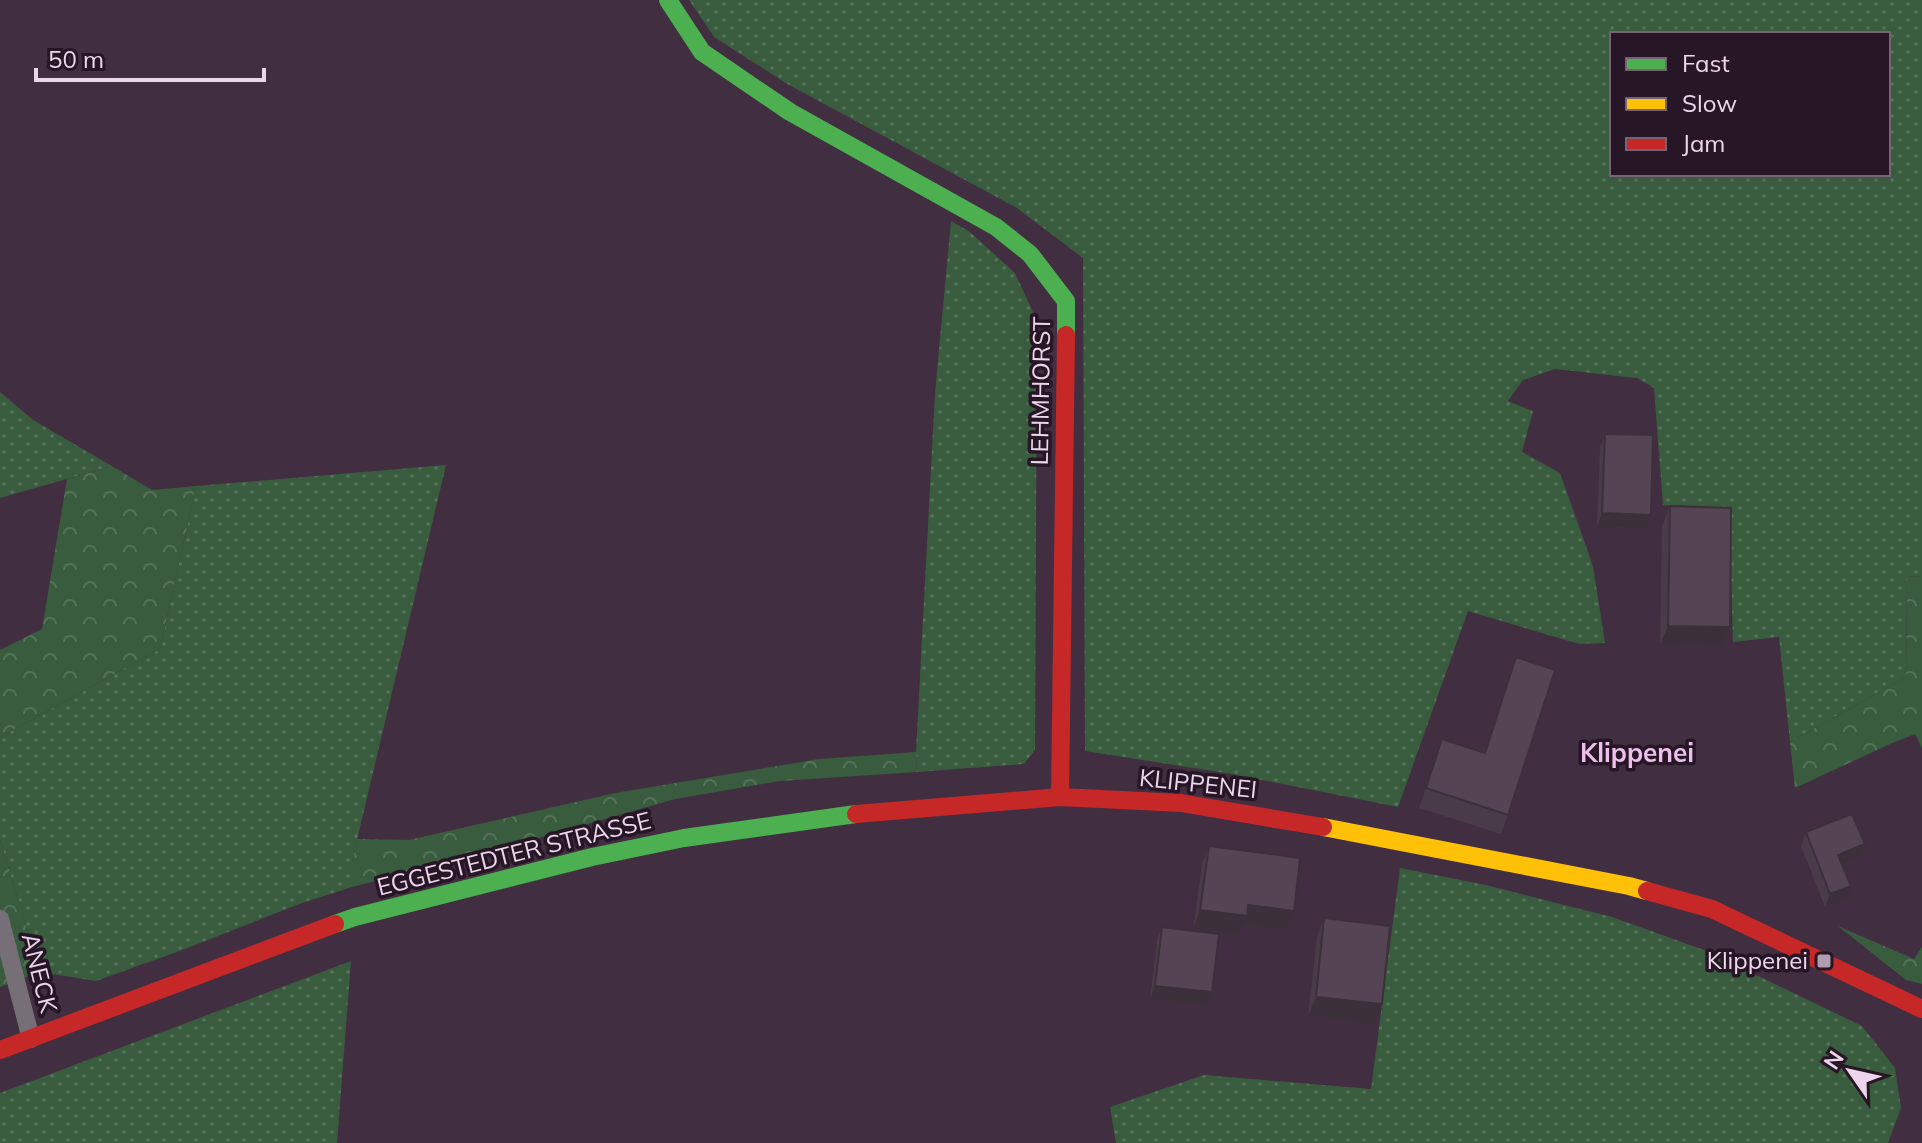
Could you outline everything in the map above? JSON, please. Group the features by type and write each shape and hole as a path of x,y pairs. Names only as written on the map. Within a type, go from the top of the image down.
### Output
{"street":[{"name":"LEHMHORST","path":"668,0 702,52 790,112 996,227 1030,254 1066,301 1060,797"},
{"name":"KLIPPENEI","path":"1060,797 1181,803 1289,820 1629,886 1712,909 1922,1009"},
{"name":"EGGESTEDTER STRASSE","path":"0,1050 355,917 592,857 684,838 827,817 1060,797"}],"lane":[{"name":"ANECK","path":"0,919 31,1039"}],"green space":[{"path":"689,0 1922,0 1922,576 1907,577 1906,677 1790,742 1779,637 1733,642 1729,508 1663,505 1654,388 1637,378 1555,369 1523,380 1508,401 1533,411 1522,452 1560,473 1593,566 1605,643 1579,644 1468,611 1398,807 1232,774 1085,751 1083,258 1017,208 789,85 714,37"},
{"path":"951,221 970,232 1015,273 1037,321 1035,750 1024,764 917,772 935,393"},
{"path":"0,392 33,420 112,466 0,498"},
{"path":"446,465 352,861 352,887 96,981 40,972 0,840 0,737 160,649 196,486"},
{"path":"112,466 152,490 196,486 160,649 0,737 0,650 42,629 67,479"},
{"path":"1922,576 1922,748 1915,734 1795,788 1790,742 1906,677 1907,577"},
{"path":"916,752 917,772 780,781 675,799 352,887 352,861 357,839 409,840 615,793 819,759"},
{"path":"0,840 40,972 0,987"},
{"path":"1400,868 1486,885 1612,917 1704,950 1862,1026 1895,1068 1901,1108 1888,1143 1116,1143 1110,1107 1204,1075 1371,1089"},
{"path":"1838,926 1914,959 1922,947 1922,984 1906,980"},
{"path":"351,961 337,1143 0,1143 0,1093"}],"building":[{"path":"1605,434 1653,435 1651,515 1602,513"},
{"path":"1670,506 1731,508 1730,627 1668,626"},
{"path":"1516,657 1555,670 1508,815 1426,788 1442,739 1485,753"},
{"path":"1852,814 1865,844 1838,855 1851,886 1830,894 1806,832"},
{"path":"1209,846 1300,858 1294,911 1248,905 1247,916 1200,910"},
{"path":"1324,918 1390,926 1382,1004 1316,997"},
{"path":"1162,927 1219,934 1212,992 1155,986"}],"traffic: fast":[{"path":"668,0 702,52 790,112 996,227 1030,254 1066,301 1066,335"},
{"path":"335,924 592,857 684,838 856,814"}],"traffic: slow":[{"path":"1323,827 1647,891"}],"traffic: jam":[{"path":"1060,797 1066,335"},
{"path":"856,814 1060,797 1181,803 1323,827"},
{"path":"1647,891 1712,909 1922,1009"},
{"path":"0,1050 335,924"}],"place":[{"name":"Klippenei","path":"1824,961"}],"district":[{"name":"Klippenei","path":"1637,753"}]}
